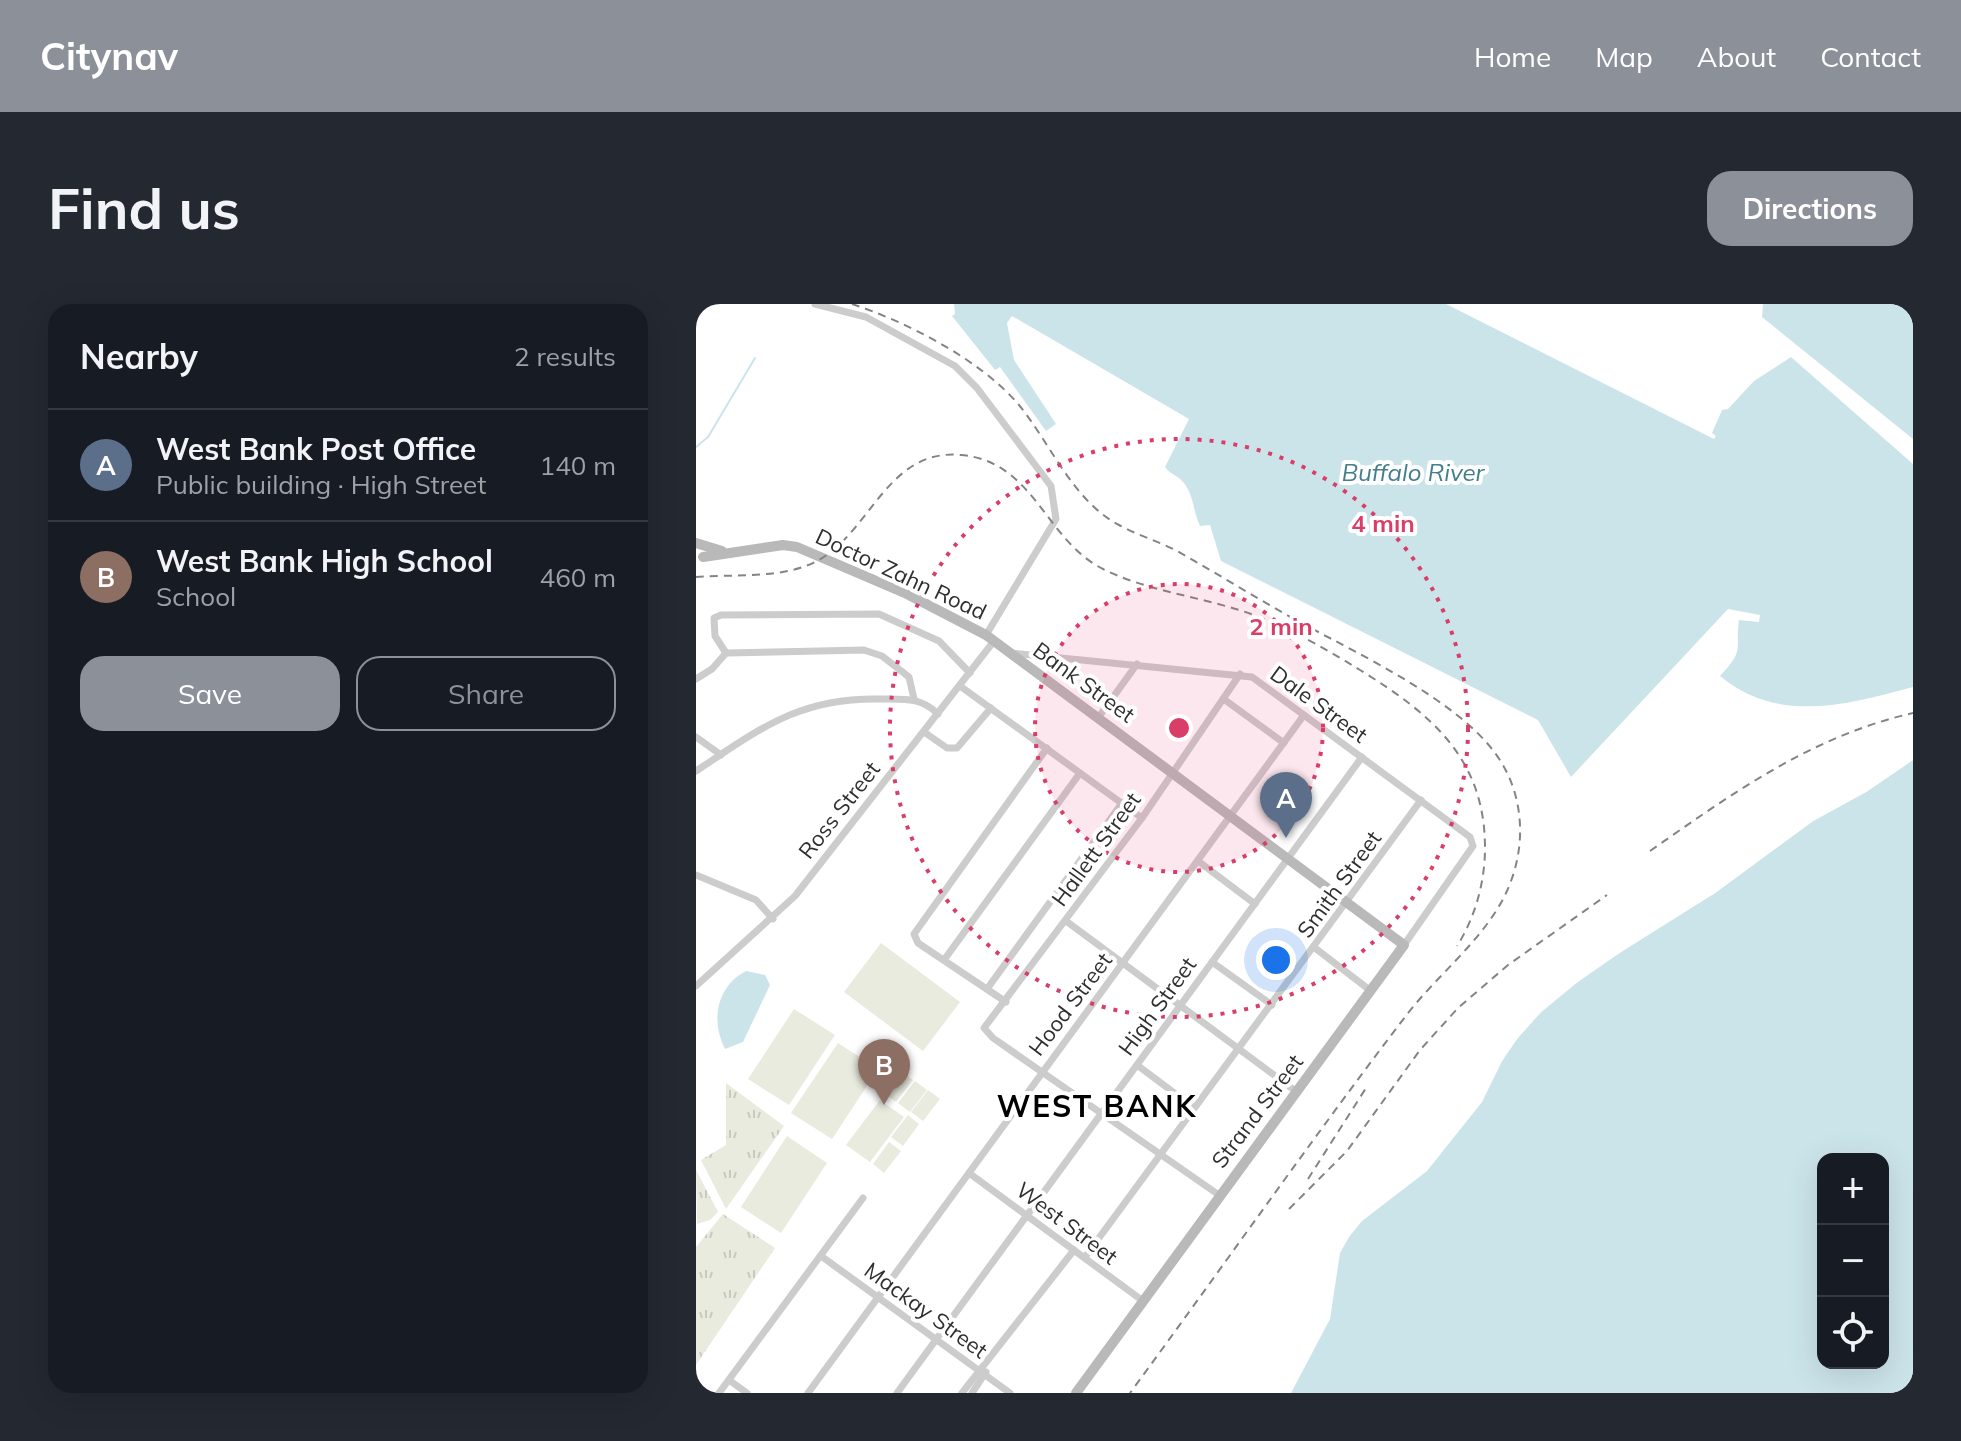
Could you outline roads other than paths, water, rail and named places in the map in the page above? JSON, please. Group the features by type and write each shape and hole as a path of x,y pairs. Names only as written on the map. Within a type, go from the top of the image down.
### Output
{"street":[{"name":"Ross Street","path":"696,986 795,896 960,686 1056,519 1051,486 977,388 955,366 866,317 815,304"},
{"name":"Doctor Zahn Road","path":"698,549 724,552 783,545 797,547 928,604 1009,652"},
{"path":"914,699 909,677 874,653 726,653 720,649 713,625 718,615 875,613 933,638 970,673"},
{"name":"Dale Street","path":"1009,652 1240,674 1261,682 1470,837 1471,854"},
{"name":"Bank Street","path":"1009,652 1404,945"},
{"path":"696,679 712,669 726,653"},
{"path":"1098,718 1137,664"},
{"name":"Hallett Street","path":"1042,1071 985,1031 985,1025 1006,1002 1142,818 1240,674"},
{"path":"960,686 1142,818"},
{"path":"696,771 806,706 844,698 914,699 938,714"},
{"path":"1225,700 1284,743"},
{"path":"924,732 947,748 957,748 991,708"},
{"name":"Hood Street","path":"808,1393 1304,715"},
{"path":"696,737 721,755"},
{"path":"1006,1002 916,941 914,934 1047,748"},
{"name":"High Street","path":"897,1393 1362,757"},
{"path":"944,960 1080,773"},
{"name":"Smith Street","path":"1085,1257 1193,1107 1347,905 1421,800"},
{"path":"987,989 1122,803"},
{"name":"Strand Street","path":"1076,1393 1471,854"},
{"path":"1198,861 1255,904"},
{"path":"696,875 756,900 773,919"},
{"path":"1066,921 1297,1092"},
{"path":"1315,948 1371,991"},
{"path":"1212,962 1272,1005"},
{"path":"1137,1065 1193,1107"},
{"path":"1042,1071 1219,1195"},
{"name":"West Street","path":"969,1173 1143,1301"},
{"path":"719,1393 863,1198"},
{"path":"972,1393 989,1363 1074,1250"},
{"name":"Mackay Street","path":"821,1256 1010,1393"},
{"path":"962,1393 982,1373"},
{"path":"729,1380 747,1393"}],"water":[{"name":"Buffalo River","path":"954,304 1446,304 1714,439 1716,436 1712,433 1722,410 1728,409 1754,381 1791,357 1913,464 1913,687 1863,700 1813,706 1765,700 1742,691 1720,676 1736,655 1739,620 1759,622 1760,615 1728,609 1571,777 1538,720 1221,561 1210,525 1200,526 1187,488 1165,467 1189,419 1012,316 1007,323 1014,360 1056,424 1046,431 1000,367 995,370 952,316 955,314"},
{"path":"1763,304 1913,304 1913,439 1762,317"},
{"path":"1913,760 1913,1393 1291,1393 1330,1319 1340,1253 1349,1237 1362,1221 1427,1171 1482,1102 1496,1070 1528,1023 1591,971 1715,893 1813,821 1866,792"},
{"path":"746,971 765,975 770,985 743,1042 725,1049 718,1027 719,1005 728,985"}],"waterway":[{"path":"696,447 708,437 755,358"}],"railway":[{"path":"852,304 942,344 1003,388 1031,420 1075,486 1103,514 1126,529 1177,551 1408,681 1457,715 1495,753 1516,798 1520,831 1516,865 1491,918 1405,1017 1130,1393"},
{"path":"696,577 757,575 787,571 815,562 834,549 897,478 914,465 935,456 961,455 986,460 1006,471 1023,486 1067,540 1083,556 1103,569 1140,584 1240,610 1285,628 1360,670 1431,722 1464,764 1483,816 1485,861 1481,887 1474,912 1457,946"},
{"path":"1650,851 1743,788 1807,751 1876,723 1913,713"},
{"path":"1289,1209 1347,1151 1420,1050 1458,1008 1508,965 1607,895"},
{"path":"1308,1179 1366,1088"}],"place":[{"name":"West Bank Post Office","path":"1286,838"},
{"name":"West Bank High School","path":"884,1105"}],"district":[{"name":"WEST BANK","path":"1097,1106"}]}
